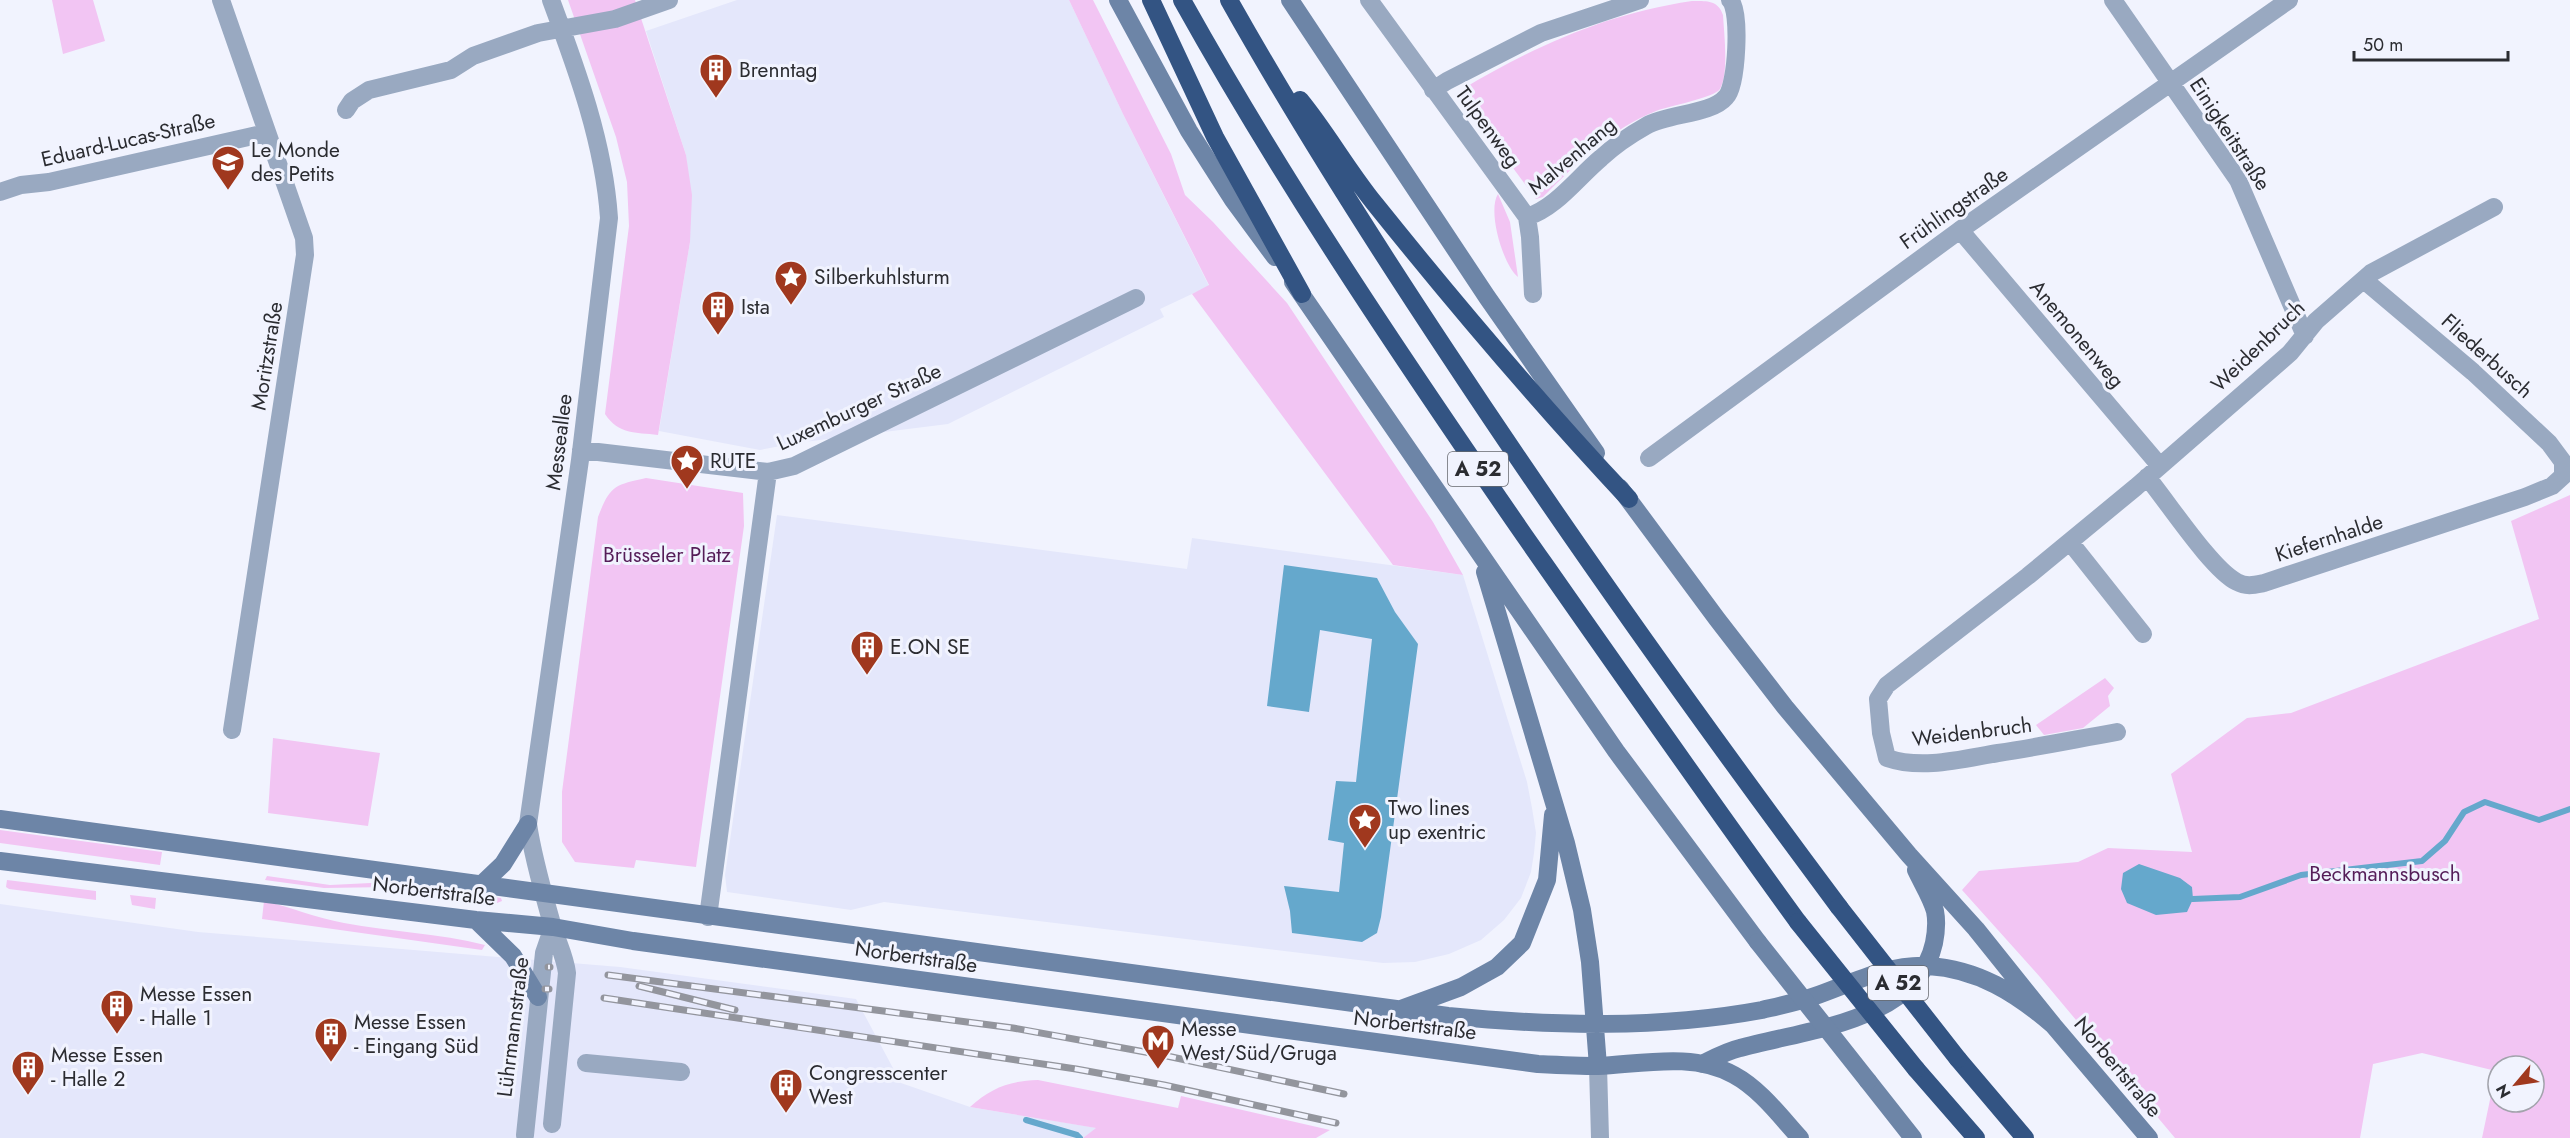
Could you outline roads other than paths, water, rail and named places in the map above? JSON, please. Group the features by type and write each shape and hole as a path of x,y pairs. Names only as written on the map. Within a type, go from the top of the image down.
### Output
{"highway":[{"path":"1151,0 1215,137 1302,294"},
{"name":"A 52","path":"1182,0 1293,189 1423,387 1670,745 1797,922 1916,1069 1976,1138"},
{"name":"A 52","path":"1229,0 1373,240 1533,482 1702,723 1839,907 1958,1059 2025,1138"},
{"path":"1253,43 1305,106 1354,176 1396,230 1551,416 1629,499"}],"main road":[{"path":"1118,0 1164,88 1207,161 1302,294 1480,557 1616,751 1758,942 1913,1138"},
{"path":"1290,0 1486,297 1629,499 1785,707 1909,855 1976,929 2053,1025"},
{"path":"1480,557 1554,804 1582,910 1590,962 1598,1066"},
{"path":"1400,1009 1461,987 1497,967 1522,943 1547,880 1554,804"},
{"name":"Norbertstraße","path":"0,819 708,917 1479,1019 1594,1024 1690,1019 1763,1010 1813,997 1893,968 1927,966 1966,972 1998,985 2031,1006 2053,1025 2149,1138"},
{"path":"482,884 503,864 528,824"},
{"path":"1702,1064 1739,1048 1817,1030 1853,1018 1877,1008 1904,992 1927,966 1935,938 1935,911 1909,855"},
{"name":"Norbertstraße","path":"0,861 476,920 553,927 633,941 1538,1064 1598,1066 1662,1062 1702,1064 1732,1073 1748,1084 1800,1138"},
{"path":"476,920 513,956 538,997"}],"street":[{"name":"Moritzstraße","path":"221,0 304,238 305,255 232,730"},
{"name":"Messeallee","path":"545,894 532,851 528,824 581,450 609,218 607,183 601,154 551,0"},
{"path":"346,110 352,101 369,90 451,70 473,56 538,33 615,19 669,0"},
{"name":"Tulpenweg","path":"1369,0 1527,217 1533,294"},
{"path":"1433,90 1541,33 1640,0"},
{"name":"Malvenhang","path":"1527,217 1543,212 1602,157 1647,125 1668,116 1717,105 1728,96 1734,78 1736,12 1730,0"},
{"name":"Einigkeitstraße","path":"2113,0 2238,180 2305,336"},
{"name":"Frühlingstraße","path":"1649,458 1960,230 2289,0"},
{"name":"Eduard-Lucas-Straße","path":"0,192 21,185 49,182 266,133"},
{"name":"Weidenbruch","path":"2117,732 1932,763 1901,762 1887,758 1878,699 1887,685 2070,542 2154,471 2290,353 2316,321 2372,273 2493,207"},
{"name":"Anemonenweg","path":"1960,230 2154,471"},
{"name":"Fliederbusch","path":"2364,280 2473,372 2549,443 2563,462 2563,476"},
{"name":"Luxemburger Straße","path":"581,450 768,472 795,466 1136,298"},
{"name":"Kiefernhalde","path":"2154,471 2218,567 2236,582 2249,586 2524,497 2552,486 2563,476"},
{"path":"708,917 768,472"},
{"path":"2070,542 2143,634"},
{"name":"Lührmannstraße","path":"545,894 553,927 565,957 567,974 552,1124"},
{"name":"Lührmannstraße","path":"525,1135 538,997 544,953 553,927"},
{"path":"586,1063 681,1072"},
{"path":"1598,1066 1600,1138"}],"water":[{"path":"1284,565 1377,578 1395,612 1418,644 1381,917 1377,933 1362,942 1292,933 1284,886 1339,892 1344,843 1328,840 1336,781 1356,782 1372,639 1320,630 1309,712 1267,706"},
{"path":"2139,864 2180,878 2192,887 2193,899 2187,912 2156,915 2127,903 2121,889 2123,873"}],"waterway":[{"path":"2193,899 2240,897 2301,875 2422,861 2445,841 2464,812 2485,802 2539,820 2570,809"},
{"path":"1026,1120 1077,1135 1080,1138"}],"railway":[{"path":"608,975 1013,1028 1167,1056 1344,1094"},
{"path":"639,986 735,1010"},
{"path":"604,998 1076,1069 1164,1085 1336,1123"}],"place":[{"name":"Brenntag","path":"716,99"},
{"name":"Le Monde des Petits","path":"228,191"},
{"name":"Silberkuhlsturm","path":"791,306"},
{"name":"Ista","path":"718,336"},
{"name":"RUTE","path":"687,490"},
{"name":"E.ON SE","path":"867,676"},
{"name":"Two lines up exentric","path":"1365,849"},
{"name":"Messe Essen - Halle 1","path":"117,1035"},
{"name":"Messe Essen - Eingang Süd","path":"331,1063"},
{"name":"Messe West/Süd/Gruga","path":"1158,1070"},
{"name":"Messe Essen - Halle 2","path":"28,1096"},
{"name":"Congresscenter West","path":"786,1114"}],"park label":[{"name":"Brüsseler Platz","path":"667,555"},
{"name":"Beckmannsbusch","path":"2385,874"}]}
